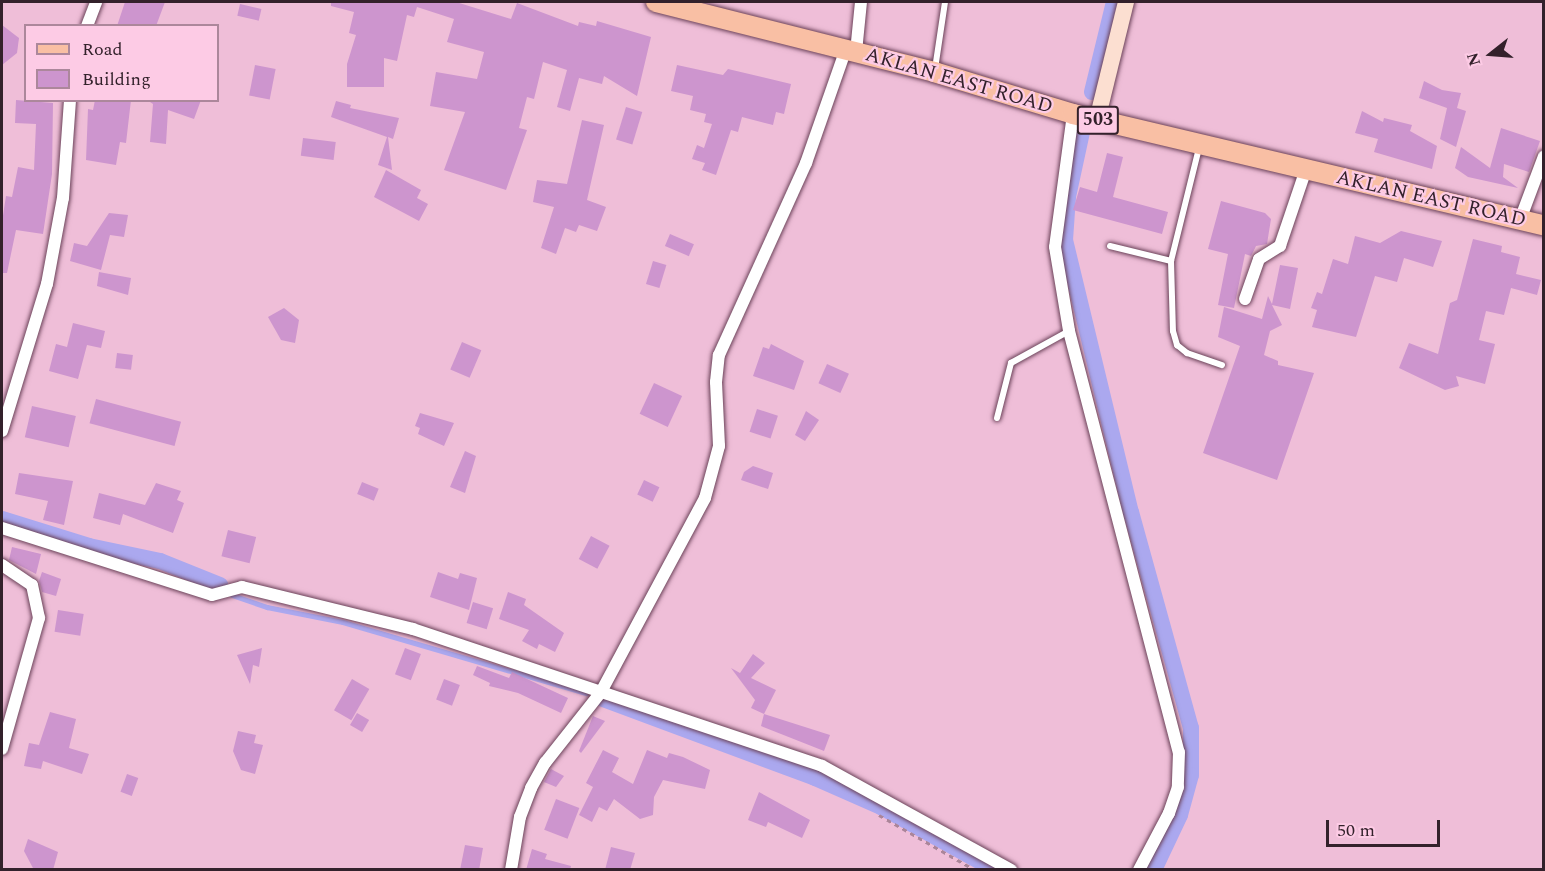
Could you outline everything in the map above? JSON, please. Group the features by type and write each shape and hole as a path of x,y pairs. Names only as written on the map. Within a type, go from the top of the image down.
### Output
{"main road":[{"name":"AKLAN EAST ROAD","path":"656,2 934,72 1072,114 1544,225"}],"street":[{"path":"88,24 96,2"},
{"path":"511,870 520,817 531,788 545,764 601,692 705,498 719,446 716,382 719,355 806,164 851,51 861,2"},
{"path":"1097,120 1126,2"},
{"path":"2,431 47,285 63,198 70,102"},
{"path":"1072,114 1055,231 1070,331 1179,752 1178,787 1139,870"},
{"path":"1520,220 1544,156"},
{"path":"1245,299 1258,259 1280,246 1306,169"},
{"path":"2,528 212,596 242,587 413,629 822,766 1011,870"},
{"path":"2,565 32,585 39,618 2,749"}],"lane":[{"path":"934,72 945,2"},
{"path":"1200,144 1171,261 1173,331 1177,345 1186,353 1222,365"},
{"path":"1110,246 1171,261"},
{"path":"998,418 1011,363 1070,331"}],"path":[{"path":"879,815 975,870"}],"building":[{"path":"125,2 165,2 157,24 118,24"},
{"path":"331,2 456,2 511,19 517,3 578,26 579,22 596,26 597,21 651,37 637,96 604,76 602,84 579,78 570,111 557,107 567,70 543,62 534,99 527,97 519,128 527,130 506,190 444,170 465,112 430,106 436,72 477,79 484,52 447,42 454,19 417,7 414,17 407,15 397,61 384,58 384,87 347,87 347,64 356,35 349,33 354,12 331,6"},
{"path":"240,4 261,9 259,21 237,16"},
{"path":"2,25 19,38 17,53 2,65"},
{"path":"255,65 276,69 270,99 249,95"},
{"path":"677,65 723,75 728,69 791,84 784,114 776,112 773,125 742,117 738,132 731,130 716,175 702,170 705,163 692,159 697,145 704,148 712,124 704,122 706,114 690,110 693,96 671,91"},
{"path":"1424,81 1442,90 1461,93 1457,108 1466,111 1456,147 1440,139 1447,108 1419,98"},
{"path":"16,100 53,103 52,174 43,234 16,230 7,273 2,273 2,222 6,196 12,197 18,167 34,170 36,124 15,123"},
{"path":"336,101 351,105 350,108 399,118 393,139 388,137 392,170 378,165 387,137 331,117"},
{"path":"95,102 131,102 126,143 120,142 116,165 86,160 88,109 93,110"},
{"path":"150,102 200,102 194,119 168,110 166,144 150,142 153,104"},
{"path":"626,107 642,112 632,144 616,140"},
{"path":"1362,111 1383,122 1384,118 1412,125 1410,131 1437,146 1432,169 1374,152 1378,139 1355,133"},
{"path":"582,120 604,125 587,200 606,207 597,231 579,225 576,232 565,228 556,254 541,248 554,207 533,202 537,180 567,184"},
{"path":"1501,128 1540,141 1529,172 1504,164 1503,177 1518,188 1468,177 1455,168 1461,147 1490,168"},
{"path":"303,138 336,142 334,160 301,156"},
{"path":"1107,153 1123,157 1113,197 1168,212 1162,234 1073,210 1080,187 1097,192"},
{"path":"386,170 421,190 417,198 428,204 419,221 374,197"},
{"path":"1221,201 1265,213 1271,219 1267,244 1256,246 1251,256 1245,254 1234,308 1218,305 1228,254 1208,249"},
{"path":"109,213 128,215 124,237 110,235 101,270 70,261 74,243 87,246"},
{"path":"1401,231 1442,241 1433,267 1404,258 1397,282 1375,276 1356,337 1312,327 1317,310 1311,308 1317,292 1322,294 1333,259 1348,264 1355,236 1380,243"},
{"path":"670,234 694,244 689,256 665,246"},
{"path":"1473,239 1502,246 1501,252 1520,257 1516,274 1541,280 1537,295 1511,288 1504,315 1486,311 1479,340 1495,344 1485,384 1456,376 1459,386 1445,390 1399,368 1409,343 1438,354 1450,303 1457,300"},
{"path":"653,261 666,265 659,288 646,284"},
{"path":"1280,265 1298,268 1290,309 1272,305 1282,325 1270,331 1264,355 1278,361 1278,365 1314,373 1277,480 1203,453 1240,346 1218,337 1224,307 1262,319 1268,296 1272,304"},
{"path":"99,272 131,278 128,295 97,286"},
{"path":"284,308 299,320 295,343 281,340 268,317"},
{"path":"73,323 105,331 101,348 87,345 78,379 49,371 56,344 67,347"},
{"path":"462,342 481,350 470,378 450,370"},
{"path":"771,344 804,361 794,390 753,376 763,347 769,349"},
{"path":"117,353 133,355 131,370 115,368"},
{"path":"827,364 849,374 840,393 818,383"},
{"path":"654,383 682,396 668,427 640,414"},
{"path":"96,399 181,422 175,446 90,423"},
{"path":"32,406 76,416 69,447 25,437"},
{"path":"757,409 778,416 771,439 750,432"},
{"path":"806,411 819,420 805,441 795,435"},
{"path":"420,413 454,423 444,446 418,434 420,428 415,426"},
{"path":"465,451 476,456 465,493 450,487"},
{"path":"753,466 773,473 768,489 741,480 744,472"},
{"path":"19,473 73,481 64,525 43,520 48,501 15,494"},
{"path":"644,480 659,487 653,502 637,495"},
{"path":"362,482 379,489 374,501 357,494"},
{"path":"156,483 181,491 177,500 184,503 173,533 123,514 120,525 93,518 99,493 145,505"},
{"path":"228,530 256,537 250,563 221,556"},
{"path":"591,536 610,546 597,569 579,559"},
{"path":"12,547 41,554 36,574 9,560"},
{"path":"42,572 61,579 56,596 42,592 39,581"},
{"path":"438,572 458,579 460,573 477,578 469,610 430,597"},
{"path":"508,592 526,599 524,605 564,633 555,652 539,644 537,649 522,641 529,630 499,619"},
{"path":"473,602 493,608 487,629 467,623"},
{"path":"58,610 84,614 80,636 55,632"},
{"path":"262,648 259,667 253,665 250,684 237,655"},
{"path":"405,648 421,654 411,680 395,674"},
{"path":"753,654 765,663 751,678 776,690 764,714 751,708 755,700 731,668 740,673"},
{"path":"477,666 509,678 512,672 568,698 561,713 518,693 489,686 490,683 473,675"},
{"path":"352,679 369,689 351,720 334,710"},
{"path":"444,679 460,685 452,706 436,700"},
{"path":"50,712 76,719 69,748 89,754 82,774 43,761 41,769 24,766 29,743 39,745"},
{"path":"357,713 369,720 362,732 350,725"},
{"path":"764,714 830,735 824,751 761,726"},
{"path":"593,716 605,721 581,753 579,751"},
{"path":"238,731 256,735 254,743 263,745 255,774 241,770 233,751"},
{"path":"603,750 619,758 612,772 633,784 647,750 667,758 669,753 683,757 710,770 705,789 663,780 654,797 653,815 640,819 614,799 607,811 599,807 592,822 579,815 593,787 586,783"},
{"path":"551,769 564,776 556,787 544,782"},
{"path":"127,774 138,778 132,796 121,792"},
{"path":"759,792 810,820 802,838 768,822 766,827 748,820"},
{"path":"556,799 579,808 568,839 544,830"},
{"path":"28,839 58,852 53,870 34,870 24,851"},
{"path":"465,845 483,848 479,870 460,870"},
{"path":"611,847 635,853 630,870 605,870"},
{"path":"532,849 547,854 545,859 571,866 570,870 526,870"}],"waterway":[{"path":"1092,92 1114,2"},
{"path":"1082,132 1068,197 1065,240 1131,512 1191,728 1191,775 1180,815 1154,870"},
{"path":"2,519 89,546 160,561 220,585"},
{"path":"232,595 267,607 343,622 586,693"},
{"path":"603,699 815,778 881,807 995,870"}]}
